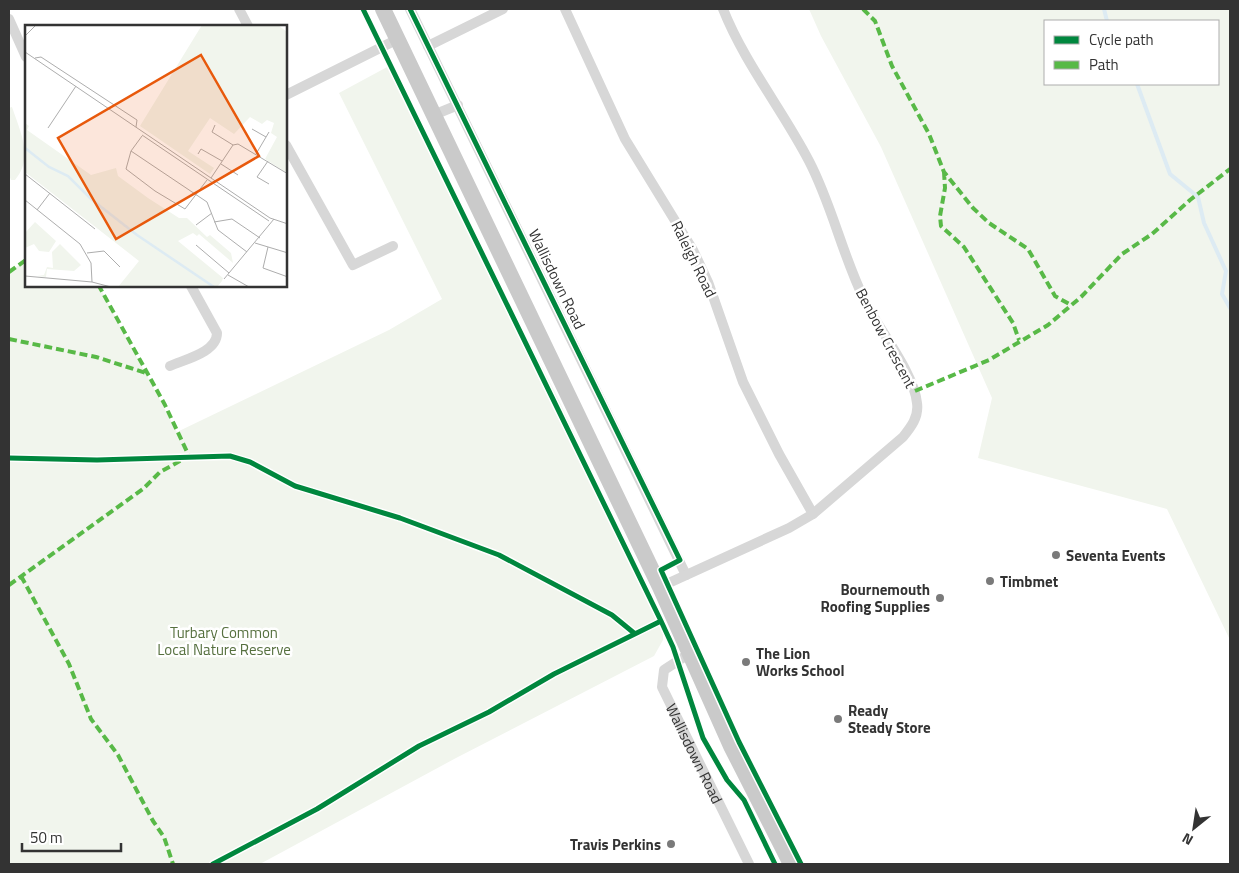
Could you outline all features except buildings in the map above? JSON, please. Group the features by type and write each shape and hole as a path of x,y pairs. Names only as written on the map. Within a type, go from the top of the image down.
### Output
{"main road":[{"path":"383,9 436,114 660,587 717,716 791,864"}],"street":[{"path":"239,9 247,25"},
{"name":"Wallisdown Road","path":"410,9 686,575"},
{"path":"428,46 503,9"},
{"name":"Raleigh Road","path":"565,9 624,139 692,250 708,282 734,358 753,404 813,514"},
{"name":"Benbow Crescent","path":"660,587 789,528 813,514 903,437 912,426 918,404 908,375 863,298 824,193 808,160 748,63 723,9"},
{"path":"10,25 25,55"},
{"path":"288,94 398,39"},
{"path":"436,114 458,105"},
{"path":"288,149 353,265 393,246"},
{"path":"170,366 211,347 217,340 217,333 192,288"},
{"name":"Wallisdown Road","path":"690,653 664,670 662,676 664,693 749,864"}],"green space":[{"path":"809,9 1230,9 1230,640 1167,509 978,458 992,398 881,147 821,36"},
{"name":"Turbary Common Local Nature Reserve","path":"389,66 557,396 663,625 663,640 654,656 456,758 260,864 9,864 9,272 25,261 25,288 100,288 177,432 389,330 442,299 339,93"},
{"path":"12,107 24,144 25,154 21,172 15,180 11,180 9,175 9,108"}],"waterway":[{"path":"1104,9 1107,20"},
{"path":"1137,85 1170,174 1198,197 1204,223 1226,271 1222,294 1230,308"}],"marked path":[{"path":"863,9 875,21 892,66 929,134 944,172 973,208 989,223 1028,249 1055,296 1071,305"},
{"path":"915,391 989,360 1048,325 1081,297 1122,254 1152,234 1190,200 1230,169"},
{"path":"944,172 945,188 940,216 941,226 964,247 1013,323 1019,340"},
{"path":"9,272 25,261"},
{"path":"9,585 143,489 160,472 189,456 165,405 100,288"},
{"path":"9,339 96,357 146,373"},
{"path":"21,576 69,664 91,719 118,755 153,821 164,837 173,864"}],"cycle path":[{"path":"363,9 661,621 673,647 703,738 727,780 744,800 775,864"},
{"path":"410,9 680,560 661,570 739,742 801,864"},
{"path":"9,458 97,460 230,456 250,462 295,486 400,518 499,555 612,615 634,633"},
{"path":"213,864 317,809 419,746 489,712 554,674 661,621"}],"place":[{"name":"Seventa Events","path":"1056,555"},
{"name":"Timbmet","path":"990,581"},
{"name":"Bournemouth Roofing Supplies","path":"940,598"},
{"name":"The Lion Works School","path":"746,662"},
{"name":"Ready Steady Store","path":"838,719"},
{"name":"Travis Perkins","path":"671,844"}]}
